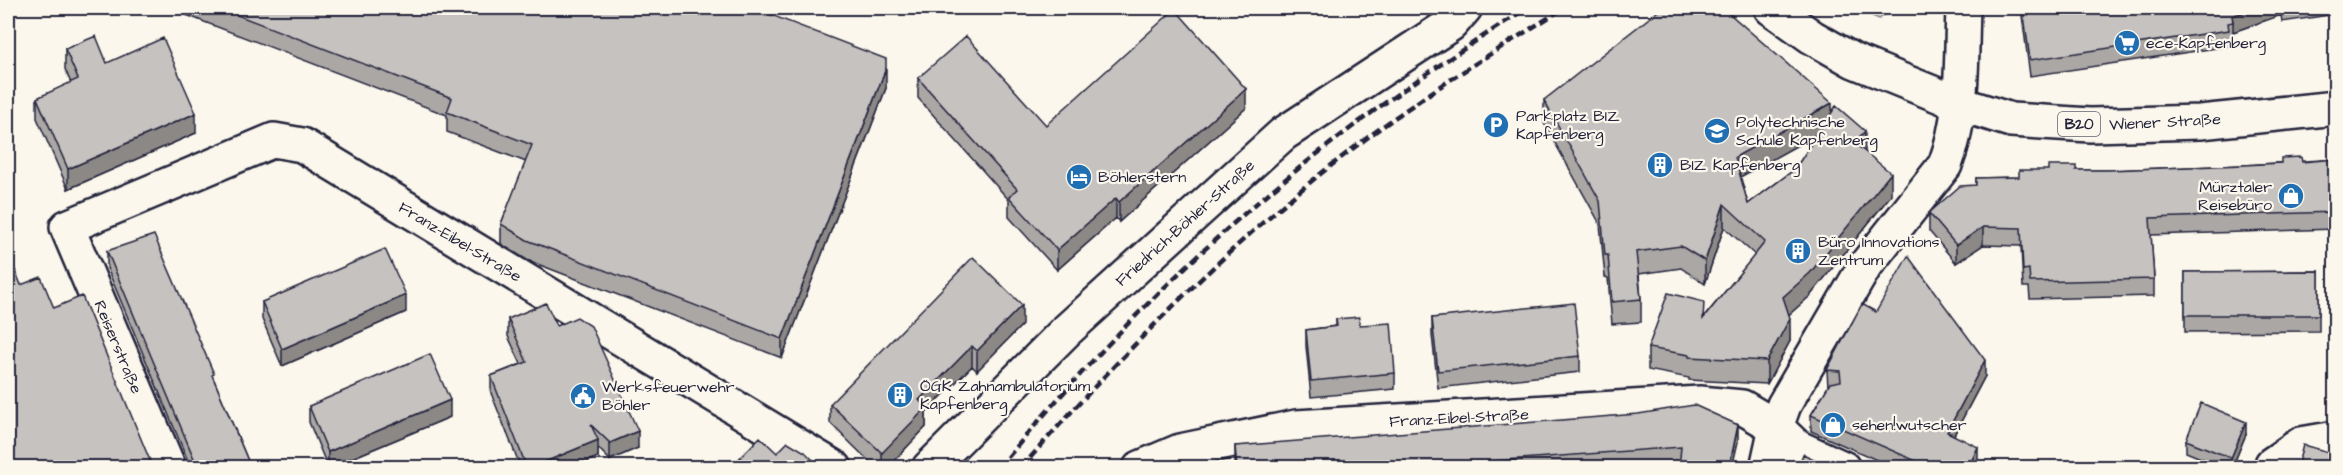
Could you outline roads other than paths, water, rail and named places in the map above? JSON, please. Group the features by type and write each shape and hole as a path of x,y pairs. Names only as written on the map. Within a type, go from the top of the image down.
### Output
{"street":[{"name":"Friedrich-Böhler-Straße","path":"929,468 1075,323 1283,134 1450,24 1465,8"},
{"name":"B20","path":"1771,8 1812,37 1854,61 1960,104"},
{"path":"1767,468 1776,427 1795,385 1865,266 1945,165 1960,104 1963,8"},
{"name":"Wiener Straße","path":"1960,104 2011,120 2090,125 2200,122 2336,108"},
{"name":"Franz-Eibel-Straße","path":"67,227 274,140 302,145 835,468"},
{"name":"Reiserstraße","path":"67,227 169,468"},
{"name":"Franz-Eibel-Straße","path":"1140,468 1180,451 1296,427 1700,403 1742,407 1776,427 1797,447 1843,468"},
{"path":"2271,468 2272,464 2301,444 2336,438"}],"railway":[{"path":"999,468 1113,339 1195,258 1238,220 1281,183 1375,110 1527,8"},
{"path":"1021,468 1151,328 1244,239 1292,197 1393,119 1477,62 1564,8"}],"place":[{"name":"ece-Kapfenberg","path":"2127,43"},
{"name":"Parkplatz BIZ Kapfenberg","path":"1496,125"},
{"name":"Polytechnische Schule Kapfenberg","path":"1717,131"},
{"name":"BIZ Kapfenberg","path":"1660,165"},
{"name":"Böhlerstern","path":"1079,177"},
{"name":"Mürztaler Reisebüro","path":"2291,196"},
{"name":"Büro Innovations Zentrum","path":"1798,251"},
{"name":"ÖGK Zahnambulatorium Kapfenberg","path":"900,395"},
{"name":"Werksfeuerwehr Böhler","path":"583,396"},
{"name":"sehen!wutscher","path":"1833,425"}]}
